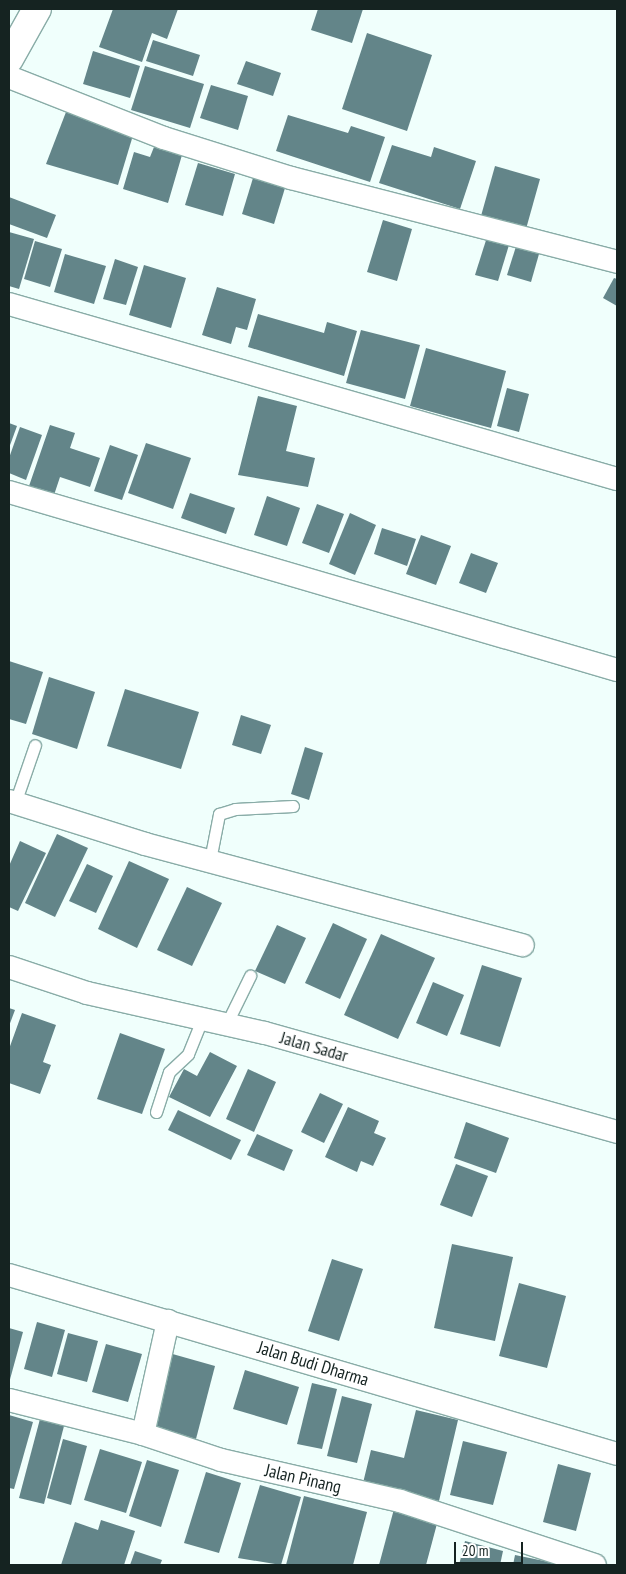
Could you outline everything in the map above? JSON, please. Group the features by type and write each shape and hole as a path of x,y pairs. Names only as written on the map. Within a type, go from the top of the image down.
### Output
{"street":[{"path":"9,59 37,9"},
{"path":"9,77 164,138 291,178 617,262"},
{"path":"9,304 617,479"},
{"path":"9,492 617,670"},
{"path":"12,802 210,860 523,945"},
{"name":"Jalan Sadar","path":"9,967 87,993 226,1025 617,1132"},
{"name":"Jalan Budi Dharma","path":"9,1275 617,1454"},
{"path":"143,1434 168,1321"},
{"name":"Jalan Pinang","path":"9,1400 143,1434 221,1460 400,1501 595,1565"}],"lane":[{"path":"12,802 35,745"},
{"path":"210,860 219,814 235,809 293,806"},
{"path":"226,1025 250,976"},
{"path":"156,1112 169,1072 188,1054 202,1020"}],"building":[{"path":"113,9 178,9 167,39 152,33 142,62 99,47"},
{"path":"318,9 363,9 352,43 311,30"},
{"path":"367,33 432,55 407,131 342,109"},
{"path":"153,40 200,55 193,76 146,61"},
{"path":"93,51 140,66 130,98 83,84"},
{"path":"246,61 281,73 273,96 237,84"},
{"path":"145,66 204,84 190,128 131,110"},
{"path":"211,85 248,96 238,130 200,118"},
{"path":"66,112 134,132 118,185 46,164"},
{"path":"288,115 348,133 351,126 385,137 370,182 276,151"},
{"path":"392,145 431,157 434,147 476,161 460,209 379,183"},
{"path":"154,147 182,155 168,203 123,189 134,152 150,157"},
{"path":"198,163 235,174 223,216 185,205"},
{"path":"495,166 540,179 526,229 481,216"},
{"path":"253,178 285,188 274,224 242,214"},
{"path":"9,197 56,215 47,238 9,224"},
{"path":"383,220 412,229 397,281 367,272"},
{"path":"9,232 34,239 19,289 9,286"},
{"path":"487,237 509,245 498,281 475,275"},
{"path":"518,240 541,247 531,282 507,275"},
{"path":"35,241 62,249 50,287 24,279"},
{"path":"65,254 106,266 94,304 54,292"},
{"path":"115,259 138,267 126,305 103,299"},
{"path":"144,265 186,278 171,328 129,315"},
{"path":"614,278 617,279 617,306 603,298"},
{"path":"217,287 256,299 247,330 236,327 231,344 202,335"},
{"path":"258,314 324,333 327,322 357,331 344,376 248,347"},
{"path":"361,330 420,345 405,399 346,383"},
{"path":"426,348 506,371 491,428 410,406"},
{"path":"507,388 529,394 519,432 497,426"},
{"path":"258,396 297,406 286,451 315,458 308,487 238,475"},
{"path":"9,423 17,426 9,448"},
{"path":"50,425 75,433 70,448 100,458 90,487 60,477 54,495 29,486"},
{"path":"20,427 42,435 26,480 9,473 9,458"},
{"path":"146,443 191,458 173,509 128,493"},
{"path":"110,445 138,455 122,500 94,491"},
{"path":"190,493 235,508 226,534 181,518"},
{"path":"267,496 300,508 287,546 254,535"},
{"path":"317,504 344,514 329,553 302,543"},
{"path":"350,513 376,525 355,575 329,564"},
{"path":"382,528 416,539 407,566 374,554"},
{"path":"421,535 451,546 436,585 406,574"},
{"path":"471,553 498,563 486,593 459,583"},
{"path":"9,661 43,672 26,724 9,719"},
{"path":"49,677 95,692 77,749 32,734"},
{"path":"125,689 199,712 181,769 107,746"},
{"path":"241,715 271,725 261,754 232,745"},
{"path":"305,747 323,753 309,800 291,794"},
{"path":"57,834 88,848 55,917 25,903"},
{"path":"20,841 46,853 18,911 9,907 9,866"},
{"path":"129,861 169,879 137,948 98,929"},
{"path":"87,864 113,876 96,913 69,901"},
{"path":"187,887 222,903 192,966 157,950"},
{"path":"333,923 367,939 340,999 305,983"},
{"path":"277,925 306,938 285,984 255,971"},
{"path":"381,934 435,958 398,1039 344,1015"},
{"path":"482,965 522,978 500,1047 460,1034"},
{"path":"433,982 464,995 447,1036 416,1023"},
{"path":"9,1008 15,1010 9,1026"},
{"path":"22,1013 56,1025 43,1062 51,1065 40,1094 9,1083 9,1049"},
{"path":"120,1033 165,1049 142,1114 97,1099"},
{"path":"210,1052 237,1066 210,1117 169,1097 184,1069 197,1076"},
{"path":"248,1069 276,1082 254,1132 226,1119"},
{"path":"320,1093 343,1104 324,1143 301,1132"},
{"path":"348,1107 379,1121 374,1133 386,1138 373,1166 361,1161 357,1172 325,1157"},
{"path":"178,1110 241,1140 231,1160 168,1130"},
{"path":"466,1122 509,1138 496,1173 454,1158"},
{"path":"257,1134 293,1150 284,1171 247,1155"},
{"path":"456,1164 488,1176 472,1217 440,1205"},
{"path":"452,1244 513,1257 495,1341 434,1328"},
{"path":"332,1259 363,1269 339,1341 308,1331"},
{"path":"519,1283 566,1296 547,1368 499,1356"},
{"path":"37,1322 65,1330 52,1377 24,1369"},
{"path":"9,1328 23,1332 9,1383"},
{"path":"68,1333 98,1341 87,1382 57,1374"},
{"path":"106,1344 142,1354 128,1402 92,1392"},
{"path":"169,1353 215,1366 196,1439 150,1426"},
{"path":"245,1370 299,1387 287,1425 233,1409"},
{"path":"312,1383 337,1389 322,1449 297,1444"},
{"path":"342,1396 372,1404 357,1463 327,1456"},
{"path":"416,1410 458,1420 439,1501 363,1483 371,1450 404,1458"},
{"path":"9,1415 33,1422 14,1489 9,1488"},
{"path":"40,1419 64,1426 44,1504 19,1498"},
{"path":"63,1439 87,1446 71,1505 47,1498"},
{"path":"463,1441 507,1452 493,1505 450,1495"},
{"path":"100,1449 142,1462 126,1513 84,1500"},
{"path":"147,1460 179,1470 161,1527 129,1516"},
{"path":"558,1464 591,1473 576,1531 543,1522"},
{"path":"206,1472 241,1483 219,1553 184,1543"},
{"path":"260,1485 301,1497 281,1565 238,1558"},
{"path":"304,1496 367,1512 353,1565 286,1565"},
{"path":"394,1509 438,1520 426,1565 379,1565"},
{"path":"101,1520 135,1531 124,1565 61,1565 75,1522 98,1530"},
{"path":"465,1541 503,1551 500,1565 459,1565"},
{"path":"135,1551 162,1560 160,1565 130,1565"},
{"path":"515,1555 559,1564 559,1565 513,1565"}]}
